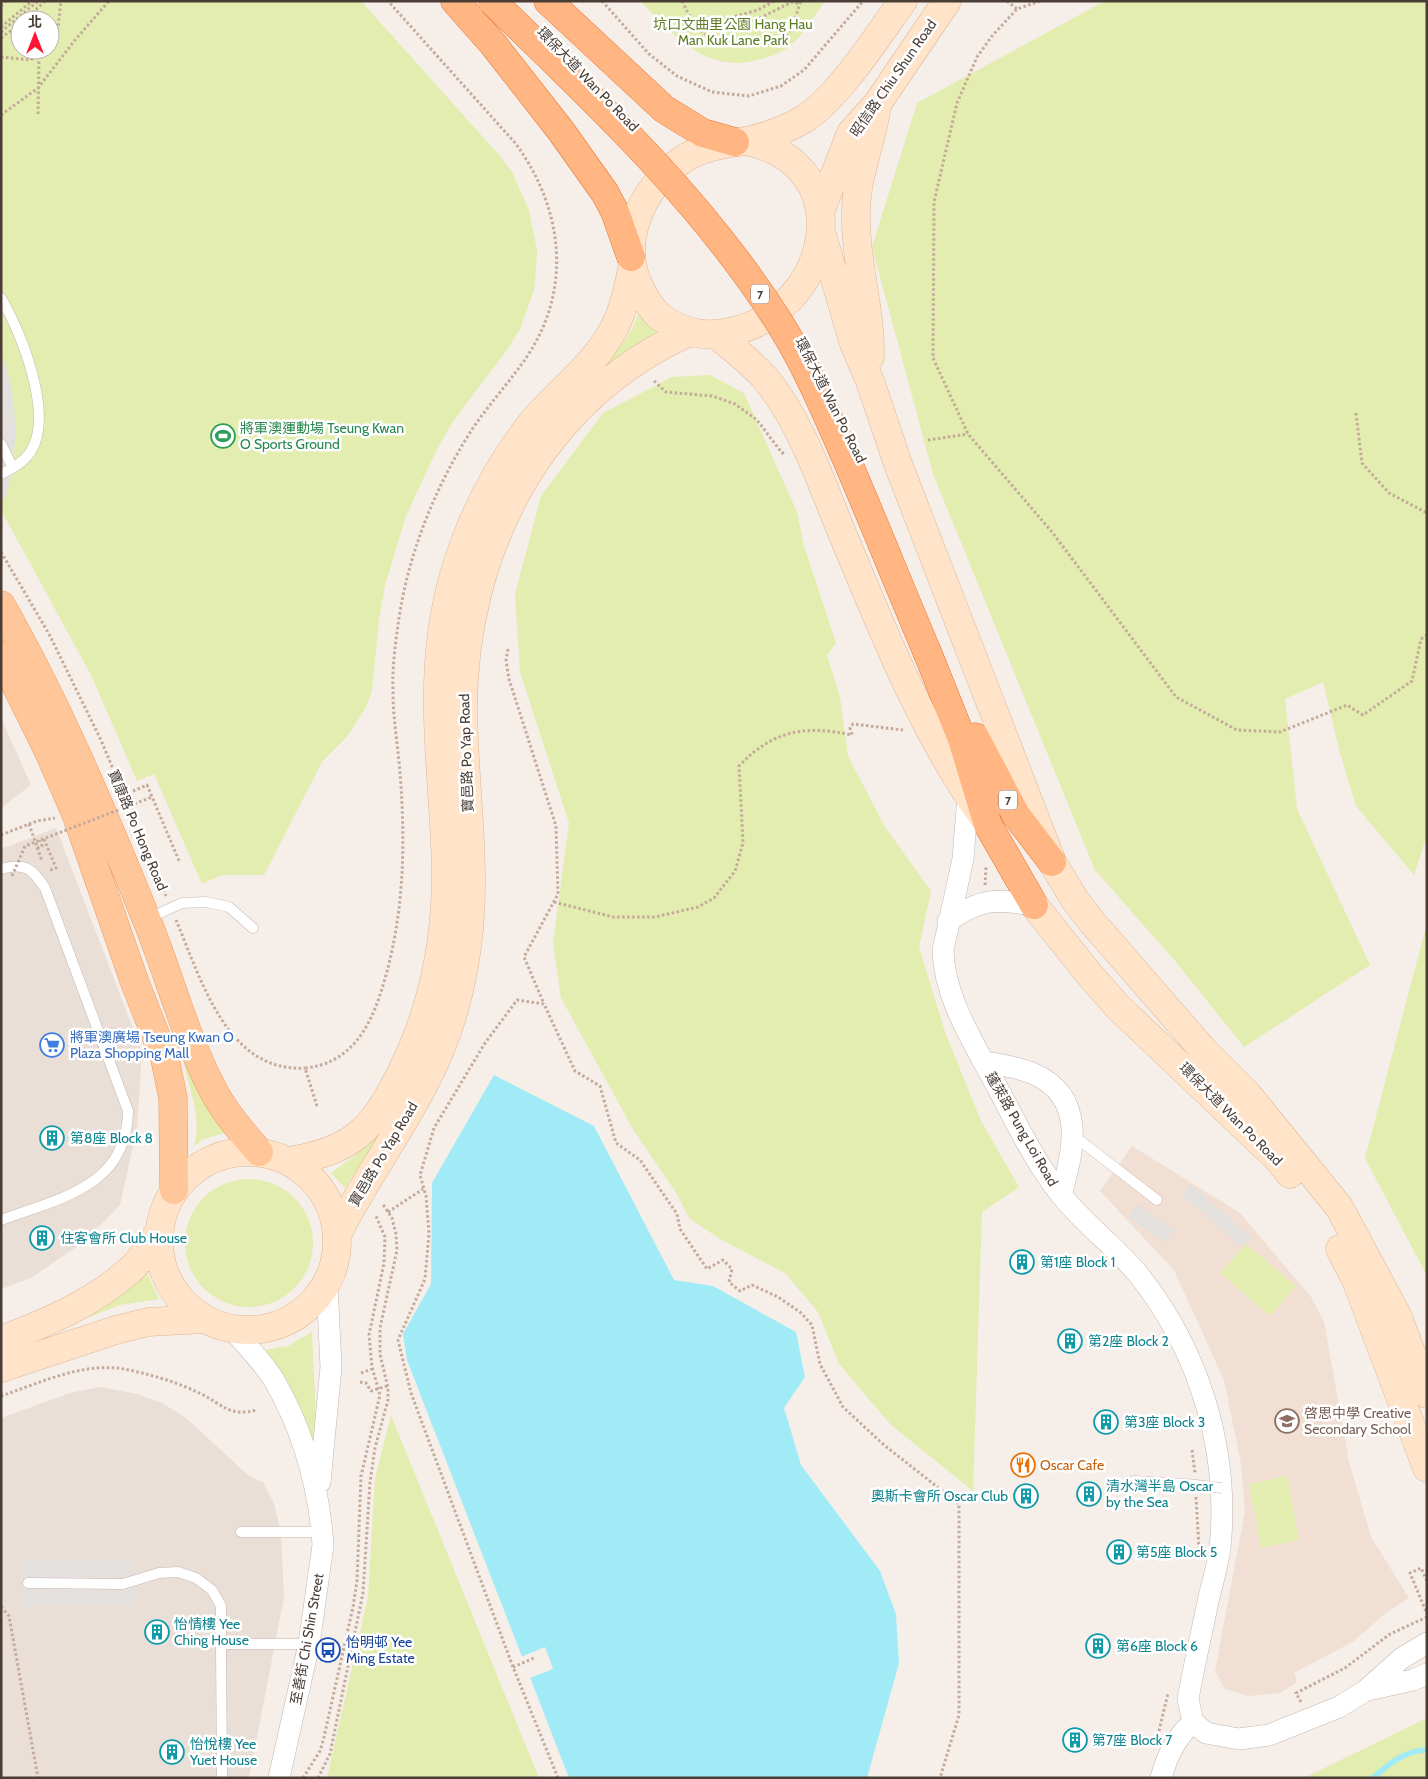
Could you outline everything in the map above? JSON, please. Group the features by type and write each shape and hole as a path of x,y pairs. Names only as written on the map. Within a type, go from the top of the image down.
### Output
{"highway":[{"path":"456,1 493,44 605,193 615,212 632,263"},
{"name":"環保大道 Wan Po Road","path":"492,1 583,89 668,178 750,279 780,324 811,380 934,650 1003,790 1016,815 1052,862"},
{"name":"環保大道 Wan Po Road","path":"512,1 660,153 733,237 778,300 808,350 845,421 868,472 934,650 988,825 1034,906"},
{"path":"548,1 664,109 703,133 741,142"}],"main road":[{"path":"741,142 787,128 816,111 838,88 903,1"},
{"name":"昭信路 Chiu Shun Road","path":"690,332 717,335 744,330 759,323 788,303 806,280 818,251 821,223 851,133 877,104 947,1"},
{"path":"870,381 870,339 859,272 856,208 858,180 871,138 877,104"},
{"name":"寶邑路 Po Yap Road","path":"289,1161 318,1156 336,1150 363,1130 393,1088 419,1032 434,983 444,929 445,849 437,687 444,619 452,580 477,513 505,460 545,408 603,346 623,308 632,263 631,241 639,210 663,176 695,153 741,142"},
{"name":"環保大道 Wan Po Road","path":"741,142 777,151 798,166 811,184 854,344 870,381 898,464 1052,862 1075,900 1092,922 1205,1052 1248,1096 1339,1208 1397,1315 1427,1394"},
{"path":"632,263 643,293 656,313 673,325 690,332"},
{"name":"寶邑路 Po Yap Road","path":"338,1233 358,1193 424,1086 444,1039 460,988 469,935 472,894 463,712 465,656 477,590 488,552 519,489 548,445 571,417 628,366 661,345 690,332"},
{"name":"環保大道 Wan Po Road","path":"717,335 764,378 792,419 820,480 899,670 922,717 968,796 988,825"},
{"name":"寶康路 Po Hong Road","path":"1,605 159,914 194,1049 212,1089 231,1118 259,1152"},
{"path":"1,656 48,750 76,814 135,983 165,1059 173,1098 174,1190"},
{"name":"環保大道 Wan Po Road","path":"1034,906 1118,1007 1278,1159 1323,1218 1356,1280 1427,1468"},
{"name":"寶邑路 Po Yap Road","path":"235,1152 259,1152 289,1161 308,1174 323,1191 333,1211 338,1233 334,1269 327,1285 310,1307 289,1321 261,1330 233,1329 203,1318 180,1299 170,1284 159,1252 158,1234 166,1204 174,1190 190,1172 211,1159 235,1152"},
{"name":"寶邑路 Po Yap Road","path":"1,1340 40,1325 92,1298 131,1270 158,1234"},
{"name":"寶邑路 Po Yap Road","path":"1,1368 56,1348 148,1322 203,1318"}],"street":[{"name":"蓬萊路 Pung Loi Road","path":"968,796 963,860 943,950 945,976 954,1002 1016,1123 1061,1195 1120,1253 1155,1297 1190,1359 1206,1402 1222,1488 1220,1549 1188,1699 1193,1722"},
{"path":"948,921 979,903 1003,902 1034,906"},
{"name":"蓬萊路 Pung Loi Road","path":"985,1062 1032,1073 1046,1080 1061,1094 1071,1118 1073,1136 1070,1162 1061,1195"},
{"name":"至善街 Chi Shin Street","path":"319,1498 331,1367 327,1285"},
{"name":"至善街 Chi Shin Street","path":"233,1329 273,1379 310,1462 319,1498 323,1545 309,1644 279,1778"},
{"path":"1161,1778 1173,1746 1193,1722 1206,1732 1239,1739 1269,1735 1339,1707 1365,1691 1402,1658 1426,1644"},
{"path":"1365,1691 1413,1680 1427,1674"}],"lane":[{"path":"1,298 20,335 33,380 38,426 35,443 26,458 1,474"},
{"path":"1,444 13,468"},
{"path":"1,868 21,865 34,872 45,888 128,1111 127,1132 121,1151 110,1166 94,1182 72,1193 1,1220"},
{"path":"159,914 189,901 206,902 228,907 253,928"},
{"path":"1073,1136 1157,1200"},
{"path":"1134,1481 1222,1488"},
{"path":"241,1532 322,1532"},
{"path":"28,1583 123,1584 159,1573 178,1572 196,1578 212,1590 221,1606 222,1778"},
{"path":"221,1644 309,1644"}],"path":[{"path":"1,6 6,1"},
{"path":"1,27 32,1"},
{"path":"1,32 38,1"},
{"path":"36,10 45,1"},
{"path":"1,115 38,88 75,40 110,1"},
{"path":"602,1 649,54 677,76 712,92 749,96 781,86 804,70 863,1"},
{"path":"682,1 696,26 712,38 730,43 761,45 776,42 789,32 800,3 792,2 760,18 731,25 729,18 758,10 774,1"},
{"path":"1007,1 1017,10"},
{"path":"1040,1 1017,10 992,36 977,58 957,103 934,202 933,358 968,434 1052,532 1176,696 1237,730 1280,732 1346,705 1363,715 1412,681 1421,639 1427,634"},
{"path":"38,114 39,60"},
{"path":"654,381 666,392 712,396 735,404 757,420 782,453"},
{"path":"1356,412 1362,463 1389,493 1427,513"},
{"path":"928,440 968,434"},
{"name":"寶康路 Po Hong Road","path":"1,552 49,634 96,732 159,914 235,1039 256,1057 269,1063 282,1067 305,1068"},
{"path":"508,649 506,660 509,679 556,826 558,894 524,957 575,1071 600,1086 616,1143 640,1160 676,1214 680,1229 708,1269 723,1260 732,1269 729,1282 740,1291 752,1285 778,1297 800,1312 812,1325 820,1364 843,1407 884,1445 960,1504 959,1715 940,1778"},
{"path":"554,902 613,917 655,917 698,907 714,898 736,871 743,843 739,766 756,748 784,735 805,730 824,729 852,735 850,728 853,724 903,730"},
{"path":"133,791 147,785 180,863"},
{"path":"12,876 25,846 152,797"},
{"path":"1,835 29,824 56,818"},
{"path":"29,824 46,872 56,868 42,840"},
{"path":"38,850 42,846 42,840"},
{"path":"979,864 987,868 985,887"},
{"path":"544,1004 517,1000 485,1043 434,1128 420,1175 424,1189 429,1233 425,1279 398,1340 399,1351 411,1393 513,1667 558,1778"},
{"path":"388,1212 424,1189"},
{"path":"318,1778 330,1754 363,1592 370,1482 388,1400 380,1354 380,1328 397,1250 396,1234 388,1212 382,1203"},
{"path":"303,1778 320,1751 324,1737 357,1581 361,1476 379,1403 378,1388 372,1369 370,1323 386,1250 385,1237 376,1216"},
{"path":"1,1396 78,1370 100,1368 123,1369 153,1376 201,1394 224,1409 234,1412 257,1410"},
{"path":"361,1373 372,1369"},
{"path":"360,1382 366,1383 371,1391 387,1386"},
{"path":"1192,1450 1195,1477"},
{"path":"1196,1496 1199,1551"},
{"path":"1302,1702 1296,1693 1345,1668 1390,1634 1427,1615 1410,1573 1421,1568 1427,1580"},
{"path":"1,1607 9,1616 38,1778"},
{"path":"513,1667 534,1658"},
{"path":"1156,1740 1169,1686"}],"shaded area":[{"path":"1,350 11,384 16,427 13,468 6,497 1,499"},
{"path":"1,718 31,785 1,808"},
{"path":"56,828 142,1052 137,1128 120,1205 85,1241 31,1278 1,1289 1,849"},
{"name":"啓思中學 Creative Secondary School","path":"1132,1146 1240,1213 1311,1297 1324,1322 1349,1462 1371,1537 1409,1598 1387,1612 1354,1641 1294,1673 1297,1682 1280,1693 1248,1696 1225,1689 1215,1671 1245,1511 1241,1464 1224,1380 1174,1270 1100,1191"},
{"path":"1191,1184 1251,1237 1242,1247 1182,1195"},
{"path":"1139,1204 1174,1230 1165,1243 1129,1217"},
{"path":"101,1387 137,1394 162,1403 186,1418 249,1476 263,1482 274,1503 281,1532 284,1597 249,1778 1,1778 1,1418 73,1392"},
{"path":"23,1561 133,1561 133,1606 23,1606"}],"green space":[{"name":"將軍澳運動場 Tseung Kwan O Sports Ground","path":"1,1 361,1 500,156 512,172 529,210 537,250 534,290 520,329 510,346 454,420 436,451 406,516 385,585 379,620 372,691 366,707 347,737 322,762 264,875 222,875 202,884 154,774 137,781 92,677 1,510"},
{"name":"坑口文曲里公園 Hang Hau Man Kuk Lane Park","path":"640,1 825,1 806,29 788,47 767,58 739,63 722,61 706,56 692,48 678,38"},
{"path":"1105,1 1427,1 1427,835 1414,875 1356,806 1340,753 1323,682 1285,699 1297,809 1370,965 1244,1047 1176,962 1095,870 933,474 872,247 917,103"},
{"path":"639,311 659,329 671,336 643,342 626,351 597,376 563,412 539,442 518,474 500,508 485,543 464,615 459,653 457,692 464,885 462,917 454,972 441,1018 424,1062 402,1104 345,1188 331,1173 355,1156 368,1143 385,1122 399,1098 431,1024 448,969 456,912 457,875 457,837 451,725 452,651 457,614 470,565 479,539 502,487 529,441 564,401 617,350 630,332"},
{"path":"710,375 744,393 797,512 804,546 836,643 827,655 840,697 848,756 885,827 931,891 919,947 945,1032 981,1121 1019,1187 982,1212 973,1491 891,1425 839,1364 818,1312 785,1273 720,1239 690,1219 675,1191 634,1131 561,998 553,943 569,823 520,672 515,594 541,496 603,413 672,377"},
{"path":"1427,923 1427,1276 1365,1158"},
{"path":"189,1062 228,1132 204,1139 194,1146 197,1126 196,1115 184,1064"},
{"path":"249,1179 273,1184 294,1198 308,1219 313,1243 308,1267 294,1288 273,1302 249,1307 225,1302 204,1288 190,1267 185,1243 190,1219 204,1198 225,1184"},
{"path":"1246,1244 1296,1286 1270,1316 1220,1273"},
{"path":"145,1269 159,1299 120,1305 71,1324"},
{"path":"312,1332 317,1444 312,1444 296,1400 265,1350 288,1346"},
{"path":"391,1415 539,1778 327,1778 368,1597 375,1479"},
{"path":"1287,1476 1299,1540 1261,1548 1249,1484"},
{"path":"1427,1718 1427,1778 1304,1778"}],"water":[{"path":"494,1075 594,1126 674,1280 713,1286 796,1332 805,1377 784,1408 801,1465 880,1571 896,1614 899,1663 867,1778 569,1778 407,1360 403,1334 431,1284 432,1183"}],"pier":[{"path":"545,1647 553,1669 530,1678 521,1657"}],"waterway":[{"path":"1373,1778 1391,1763 1405,1755 1427,1750"}],"place":[{"name":"將軍澳運動場 Tseung Kwan O Sports Ground","path":"223,436"},
{"name":"將軍澳廣場 Tseung Kwan O Plaza Shopping Mall","path":"52,1045"},
{"name":"第8座 Block 8","path":"52,1138"},
{"name":"住客會所 Club House","path":"42,1238"},
{"name":"第1座 Block 1","path":"1022,1262"},
{"name":"第2座 Block 2","path":"1070,1341"},
{"name":"啓思中學 Creative Secondary School","path":"1287,1421"},
{"name":"第3座 Block 3","path":"1106,1422"},
{"name":"Oscar Cafe","path":"1023,1465"},
{"name":"清水灣半島 Oscar by the Sea","path":"1089,1494"},
{"name":"奧斯卡會所 Oscar Club","path":"1026,1496"},
{"name":"第5座 Block 5","path":"1119,1552"},
{"name":"怡情樓 Yee Ching House","path":"157,1632"},
{"name":"第6座 Block 6","path":"1098,1646"},
{"name":"怡明邨 Yee Ming Estate","path":"328,1650"},
{"name":"第7座 Block 7","path":"1075,1740"},
{"name":"怡悅樓 Yee Yuet House","path":"172,1752"}]}
